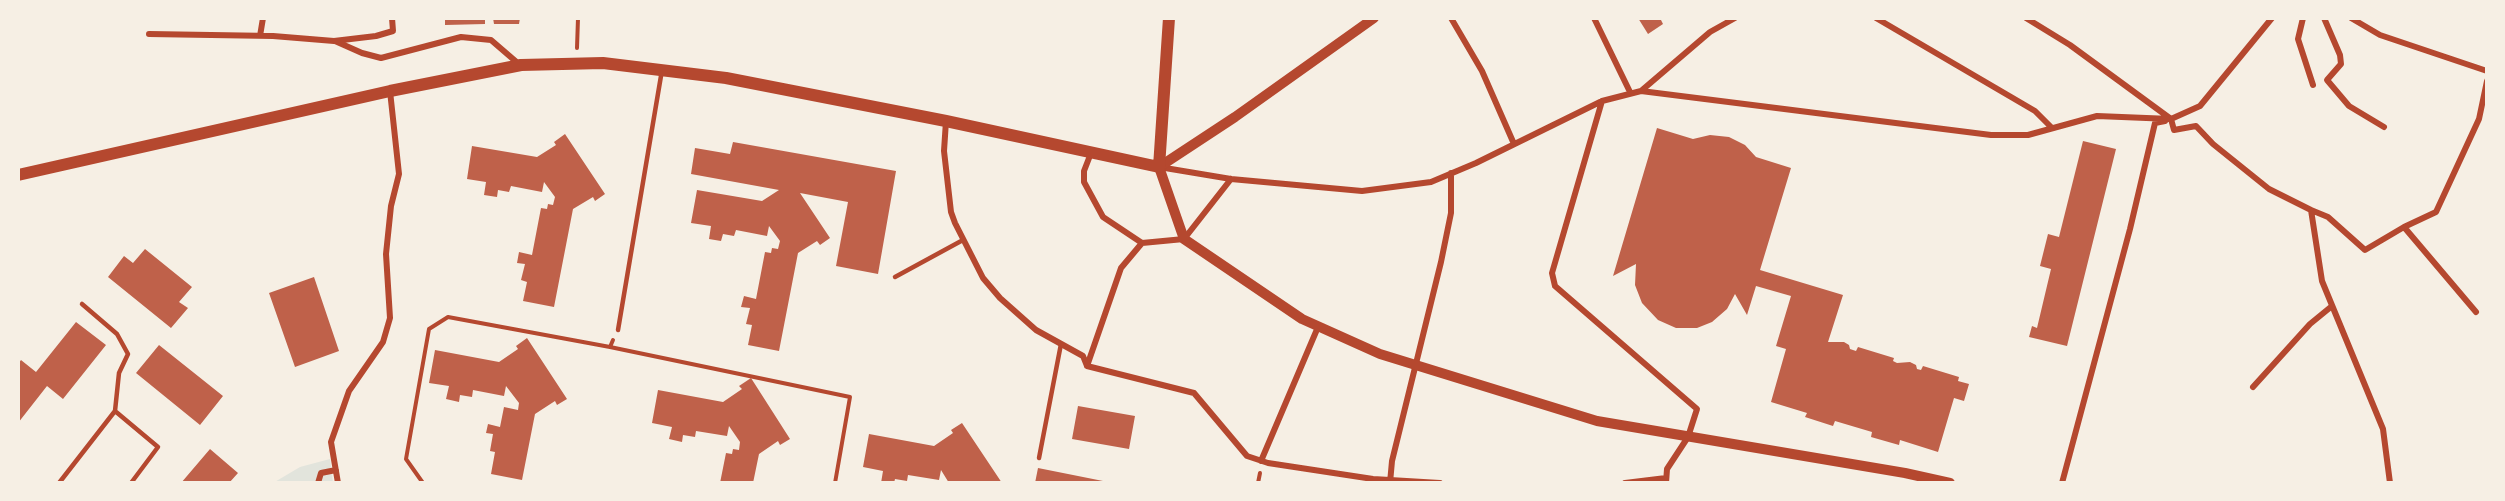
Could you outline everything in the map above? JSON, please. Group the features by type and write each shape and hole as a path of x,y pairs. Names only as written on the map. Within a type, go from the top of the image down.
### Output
{"main road":[{"path":"18,175 390,91 521,65 577,63 603,63 726,78 946,121 1159,167 1163,75 1169,18"}],"street":[{"path":"260,36 263,18"},
{"path":"149,34 260,36 334,41 376,36 393,31 392,18"},
{"path":"1159,167 1235,117 1374,18"},
{"path":"1451,18 1482,71 1514,144"},
{"path":"1594,18 1630,92"},
{"path":"1641,91 1710,32 1735,18"},
{"path":"1876,18 2035,111 2052,128"},
{"path":"2026,18 2070,45 2171,119 2174,129 2196,126 2213,144 2269,189 2328,217 2365,250 2404,227 2436,212 2479,119 2487,81"},
{"path":"2062,483 2130,229 2155,123 2171,119 2200,106 2272,18"},
{"path":"2303,18 2298,39 2313,85"},
{"path":"2324,18 2340,55 2341,64 2327,80 2349,106 2384,127"},
{"path":"2351,18 2380,35 2487,71"},
{"path":"334,41 362,53 381,57 461,37 491,40 521,65"},
{"path":"338,483 331,442 349,392 383,342 390,318 386,254 391,206 399,174 390,91"},
{"path":"1159,167 1231,179 1362,191 1431,182 1602,101 1641,91 1991,135 2028,135 2097,116 2171,119"},
{"path":"1602,101 1552,273 1556,286 1697,409 1688,437 1666,469 1666,481 1625,483"},
{"path":"946,121 944,151 951,212 983,279 1000,298 1036,330 1083,356 1087,366"},
{"path":"1091,152 1084,171 1084,182 1103,217 1142,243 1184,239 1231,179"},
{"path":"1159,167 1184,239 1302,319 1380,354 1597,422 1905,473 1950,483"},
{"path":"1390,481 1392,461 1449,223 1451,173"},
{"path":"2311,210 2322,281 2383,429 2390,483"},
{"path":"2404,227 2476,312"},
{"path":"1087,366 1121,268 1142,243"},
{"path":"2253,387 2310,324 2332,306"},
{"path":"1261,460 1318,327"},
{"path":"1087,366 1194,393 1247,456 1290,466 1390,481 1440,483"},
{"path":"318,483 321,473 336,470"}],"lane":[{"path":"618,330 662,70"},
{"path":"895,277 963,240"},
{"path":"59,483 115,411 119,373 128,354 117,334 82,304"},
{"path":"1039,458 1061,344"},
{"path":"115,411 158,447 131,483"}],"path":[{"path":"577,63 578,18"},
{"path":"423,483 406,459 429,329 448,317 610,347 850,396 835,483"},
{"path":"610,347 618,330"}],"shaded area":[{"path":"330,459 333,483 273,483 300,467"}],"building":[{"path":"445,18 485,18 485,24 445,25"},
{"path":"493,18 520,18 519,24 494,24"},
{"path":"1638,18 1664,18 1661,20 1663,24 1648,34"},
{"path":"1657,128 1693,139 1710,135 1729,137 1745,145 1756,157 1791,168 1760,270 1843,295 1828,342 1844,342 1849,345 1850,349 1856,351 1858,347 1894,358 1893,361 1897,363 1910,362 1916,365 1917,369 1921,370 1923,366 1959,377 1958,381 1969,384 1964,401 1954,398 1938,452 1900,440 1899,445 1871,437 1872,432 1835,421 1833,426 1805,417 1807,413 1771,402 1786,349 1776,346 1791,296 1756,286 1747,315 1735,294 1727,309 1712,322 1697,328 1676,328 1658,320 1642,303 1635,285 1636,264 1613,276"},
{"path":"565,134 605,194 595,201 593,197 573,209 554,307 523,301 527,282 521,280 525,264 517,263 519,252 532,255 541,208 547,209 548,204 553,205 555,197 544,182 542,192 511,186 509,192 498,190 497,197 484,195 486,182 467,179 472,146 537,157 556,145 554,142"},
{"path":"2083,141 2116,149 2067,346 2029,337 2032,326 2037,328 2051,269 2040,266 2048,234 2059,237"},
{"path":"733,142 896,171 878,274 836,266 848,202 800,193 830,238 820,245 817,241 798,253 779,351 748,345 752,325 746,324 750,308 741,307 744,296 756,299 765,252 771,253 772,248 778,249 780,241 769,226 767,236 736,230 734,236 723,234 721,241 709,239 711,226 691,223 697,190 762,201 779,190 691,174 695,148 730,154"},
{"path":"145,249 192,287 179,302 188,308 171,328 108,277 124,256 133,263"},
{"path":"314,277 339,351 295,367 269,293"},
{"path":"76,322 106,345 63,399 47,386 18,423 18,364 21,360 36,372"},
{"path":"527,338 567,399 557,405 555,401 535,414 522,480 491,474 495,452 490,451 493,434 486,433 488,424 500,427 504,407 518,410 519,403 506,386 504,396 473,390 472,397 460,395 459,402 446,399 449,386 429,383 435,350 499,362 518,349 516,346"},
{"path":"159,345 223,396 200,425 136,373"},
{"path":"751,378 790,439 780,445 778,441 759,454 753,483 720,483 726,453 732,454 733,449 739,450 740,442 729,426 727,436 696,431 695,437 683,435 682,442 669,439 672,427 652,423 658,390 723,402 742,389 739,386"},
{"path":"1078,406 1135,416 1129,449 1072,439"},
{"path":"962,423 1002,483 949,483 941,470 939,480 908,475 907,481 895,479 894,483 881,483 883,471 863,467 869,434 934,446 953,433 951,430"},
{"path":"210,449 238,473 229,483 181,483"},
{"path":"1038,468 1108,482 1108,483 1035,483"}]}
